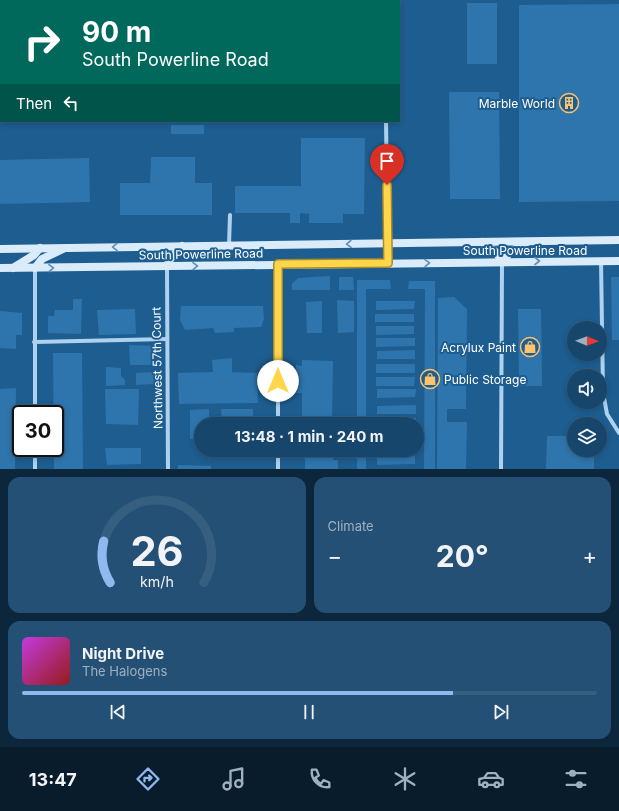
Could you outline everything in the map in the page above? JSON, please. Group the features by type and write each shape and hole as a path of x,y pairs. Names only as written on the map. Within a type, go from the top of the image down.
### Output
{"main road":[{"name":"South Powerline Road","path":"0,249 619,240"},
{"path":"482,242 497,253 502,262 510,252 524,241"},
{"path":"167,266 170,259 182,246"},
{"path":"12,268 34,255 40,248"},
{"path":"36,268 42,259 67,248"},
{"name":"South Powerline Road","path":"0,268 619,261"}],"street":[{"path":"386,122 388,263"},
{"path":"229,245 230,215"},
{"path":"601,261 603,392 607,414 619,433"},
{"path":"501,469 502,262"},
{"path":"278,264 278,417"},
{"name":"Northwest 57th Court","path":"167,266 168,469"},
{"path":"35,405 34,342 36,268"},
{"path":"34,342 167,339"},
{"path":"35,457 35,469"},
{"path":"278,457 278,469"}],"building":[{"path":"467,3 497,3 497,64 467,64"},
{"name":"Marble World","path":"619,4 619,201 519,202 519,5"},
{"path":"449,92 499,92 500,199 450,199"},
{"path":"171,125 204,125 204,134 171,134"},
{"path":"301,138 365,138 364,214 343,214 343,223 309,223 309,214 300,213 300,223 290,223 290,213 235,213 235,186 301,186"},
{"path":"151,157 195,157 195,183 212,183 212,215 120,215 120,183 150,183"},
{"path":"89,158 90,202 0,204 0,160"},
{"path":"330,276 330,290 292,290 292,284 298,278"},
{"path":"339,277 353,277 354,290 339,290"},
{"path":"611,277 619,277 619,340 612,340"},
{"path":"357,280 390,280 391,289 366,289 366,417 357,417"},
{"name":"Public Storage","path":"409,281 435,281 435,469 424,469 425,289 408,289"},
{"path":"454,297 467,309 466,409 447,409 447,422 467,422 466,469 437,469 438,298"},
{"path":"73,299 82,299 81,334 48,333 48,316 54,316 55,310 73,310"},
{"path":"337,300 354,301 354,332 338,333"},
{"path":"322,301 322,333 307,333 306,302"},
{"path":"376,301 415,301 414,309 376,310"},
{"path":"181,306 263,306 264,319 261,327 234,328 234,332 215,333 213,328 185,330 180,320"},
{"path":"135,309 136,334 99,335 97,310"},
{"name":"Acrylux Paint","path":"518,309 541,309 542,386 519,386"},
{"path":"0,311 22,313 22,335 16,335 16,349 0,348"},
{"path":"375,314 414,314 414,322 375,322"},
{"path":"376,326 414,326 414,334 376,335"},
{"path":"376,338 415,338 415,346 376,347"},
{"path":"129,345 155,346 155,365 130,365"},
{"path":"415,350 415,359 377,359 377,351"},
{"path":"53,353 82,353 83,469 54,469 54,457 64,457 64,405 53,405"},
{"path":"232,358 232,372 257,373 258,403 179,404 178,373 213,372 212,360"},
{"path":"302,360 333,361 332,417 302,417 302,393 296,393 296,365 302,366"},
{"path":"376,364 415,364 415,373 376,373"},
{"path":"106,367 121,368 121,376 125,380 125,385 106,386"},
{"path":"154,372 154,384 136,385 136,373"},
{"path":"376,377 415,377 414,386 376,386"},
{"path":"16,388 16,405 12,405 12,457 15,457 15,469 0,469 0,389"},
{"path":"105,389 139,389 138,425 106,424"},
{"path":"377,389 416,389 415,397 377,398"},
{"path":"416,405 416,414 377,414 377,406"},
{"path":"209,409 209,417 194,417 194,439 190,439 190,410"},
{"path":"221,409 253,409 253,417 222,417"},
{"path":"547,436 567,436 567,457 594,457 594,469 546,469"},
{"path":"105,448 141,448 141,464 107,465"},
{"path":"302,457 333,457 333,460 338,460 338,469 305,469 305,459"},
{"path":"357,457 366,457 366,469 357,469"},
{"path":"377,457 415,457 415,464 377,465"},
{"path":"178,465 211,466 211,469 178,469"}],"place":[{"name":"Marble World","path":"569,103"},
{"name":"Acrylux Paint","path":"530,347"},
{"name":"Public Storage","path":"430,379"}],"route":[{"path":"278,381 278,264 388,263 387,185"}]}
